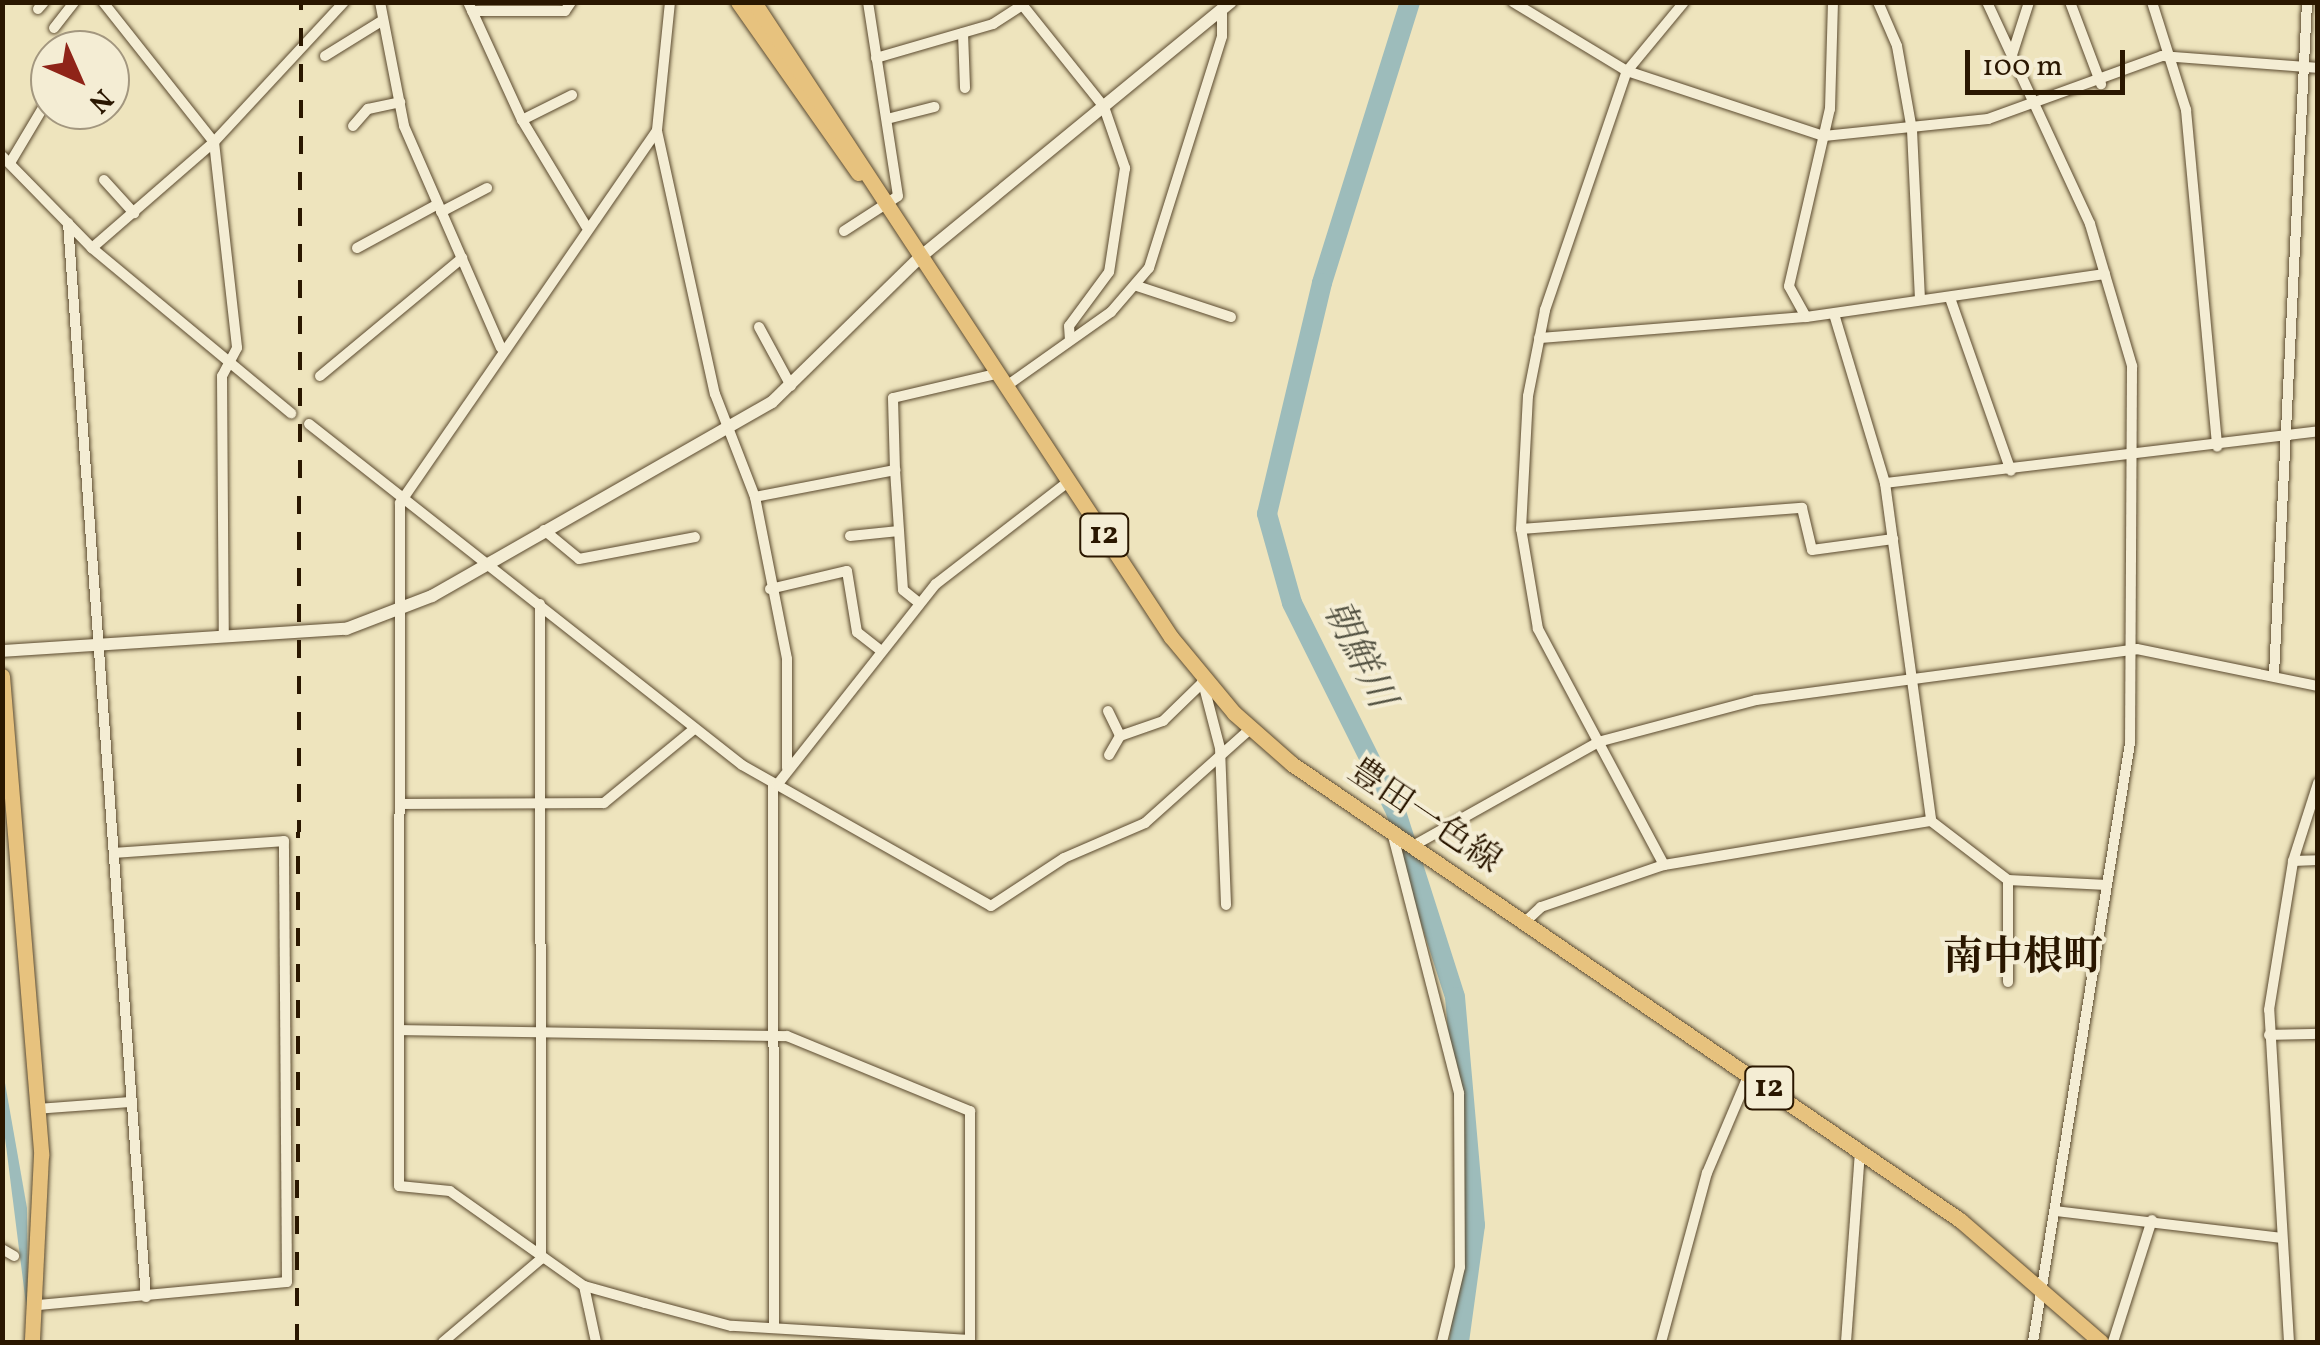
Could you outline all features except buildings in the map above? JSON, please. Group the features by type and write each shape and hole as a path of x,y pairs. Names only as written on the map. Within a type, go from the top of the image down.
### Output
{"main road":[{"name":"豊田一色線","path":"738,2 871,186"},
{"name":"豊田一色線","path":"754,2 886,210 1202,682 1250,730 1417,849 1860,1150 2044,1288 2101,1342"},
{"path":"2,676 36,1109 37,1313 32,1342"}],"street":[{"path":"54,28 74,2"},
{"path":"103,2 214,142 237,348 227,366 224,636"},
{"path":"92,248 214,142 344,2"},
{"path":"380,2 400,102 500,348"},
{"path":"571,2 565,11 470,7 522,120 586,226"},
{"path":"670,2 657,130 729,425 756,497 790,691 788,768"},
{"path":"844,232 886,210 898,196 868,2"},
{"path":"1512,2 1627,71 1824,136 1912,130 2030,104 2171,60 2318,68"},
{"path":"1664,865 1538,629 1522,528 1539,338 1627,71 1684,2"},
{"path":"1806,318 1789,286 1824,136 1833,2"},
{"path":"1878,2 1897,46 1912,130 1920,298"},
{"path":"1987,2 2105,274 2132,366 2137,650 2107,886 2033,1342"},
{"path":"2012,55 2030,2"},
{"path":"2070,2 2100,84"},
{"path":"2152,2 2186,110 2217,448"},
{"path":"2274,676 2308,2"},
{"path":"876,58 963,33 1021,4 1104,108 1125,168 1119,230 1109,272 1069,326 1070,340"},
{"path":"2,651 346,629 400,612 791,386 919,258 1227,6"},
{"path":"918,602 903,590 893,398 1001,381 1070,340 1137,286 1222,36 1227,6"},
{"path":"325,56 384,20"},
{"path":"963,33 965,88"},
{"path":"522,120 572,95"},
{"path":"353,126 368,109 400,102"},
{"path":"887,119 934,107"},
{"path":"30,125 6,160 92,248 227,366 291,413"},
{"path":"400,1030 542,1028 775,1034 970,1111 970,1340 732,1326 584,1286 450,1191 399,1186 402,496 500,348 657,130"},
{"path":"104,180 134,213"},
{"path":"357,248 487,188"},
{"path":"68,224 146,1297"},
{"path":"320,376 462,258"},
{"path":"1539,338 1806,318 1920,298 1950,298 2105,274"},
{"path":"1137,286 1231,317"},
{"path":"1950,298 2011,471"},
{"path":"1834,314 1884,484 1931,821 2008,880 2107,886"},
{"path":"759,328 791,386"},
{"path":"309,424 488,562 694,730 775,784 991,906 1064,858 1145,823 1250,730"},
{"path":"1884,484 2217,448 2318,431"},
{"path":"756,497 895,470"},
{"path":"774,1326 775,784 918,602 1068,482"},
{"path":"1522,528 1802,508 1812,550 1893,538"},
{"path":"544,530 579,559 695,538"},
{"path":"850,536 899,531"},
{"path":"770,589 846,571 858,632 880,650"},
{"path":"443,1342 541,1258 540,604"},
{"path":"1417,849 1598,742 1756,700 2137,650 2318,686"},
{"path":"1109,755 1120,736 1163,721 1202,682"},
{"path":"1202,682 1220,758 1226,905"},
{"path":"1108,711 1120,736"},
{"path":"400,804 612,800 694,730"},
{"path":"2289,1342 2269,1036 2293,861 2318,782"},
{"path":"1525,922 1541,907 1664,865 1931,821"},
{"path":"1393,832 1459,1093 1460,1267 1442,1342"},
{"path":"37,1313 287,1282 284,841 114,853"},
{"path":"2293,861 2318,860"},
{"path":"2008,880 2008,982"},
{"path":"2269,1036 2318,1034"},
{"path":"1662,1342 1707,1173 1749,1074"},
{"path":"36,1109 132,1102"},
{"path":"1846,1342 1860,1150"},
{"path":"2055,1211 2281,1238"},
{"path":"2113,1342 2152,1220"},
{"path":"2,1249 14,1256"},
{"path":"584,1286 596,1342"}],"water":[{"path":"2,1066 27,1208 28,1320 3,1122"}],"waterway":[{"name":"朝鮮川","path":"1410,2 1322,283 1267,514 1292,603 1396,812 1455,997 1475,1225 1459,1342"}],"railway":[{"path":"297,1342 301,2"}],"district":[{"name":"南中根町","path":"2023,959"}]}
